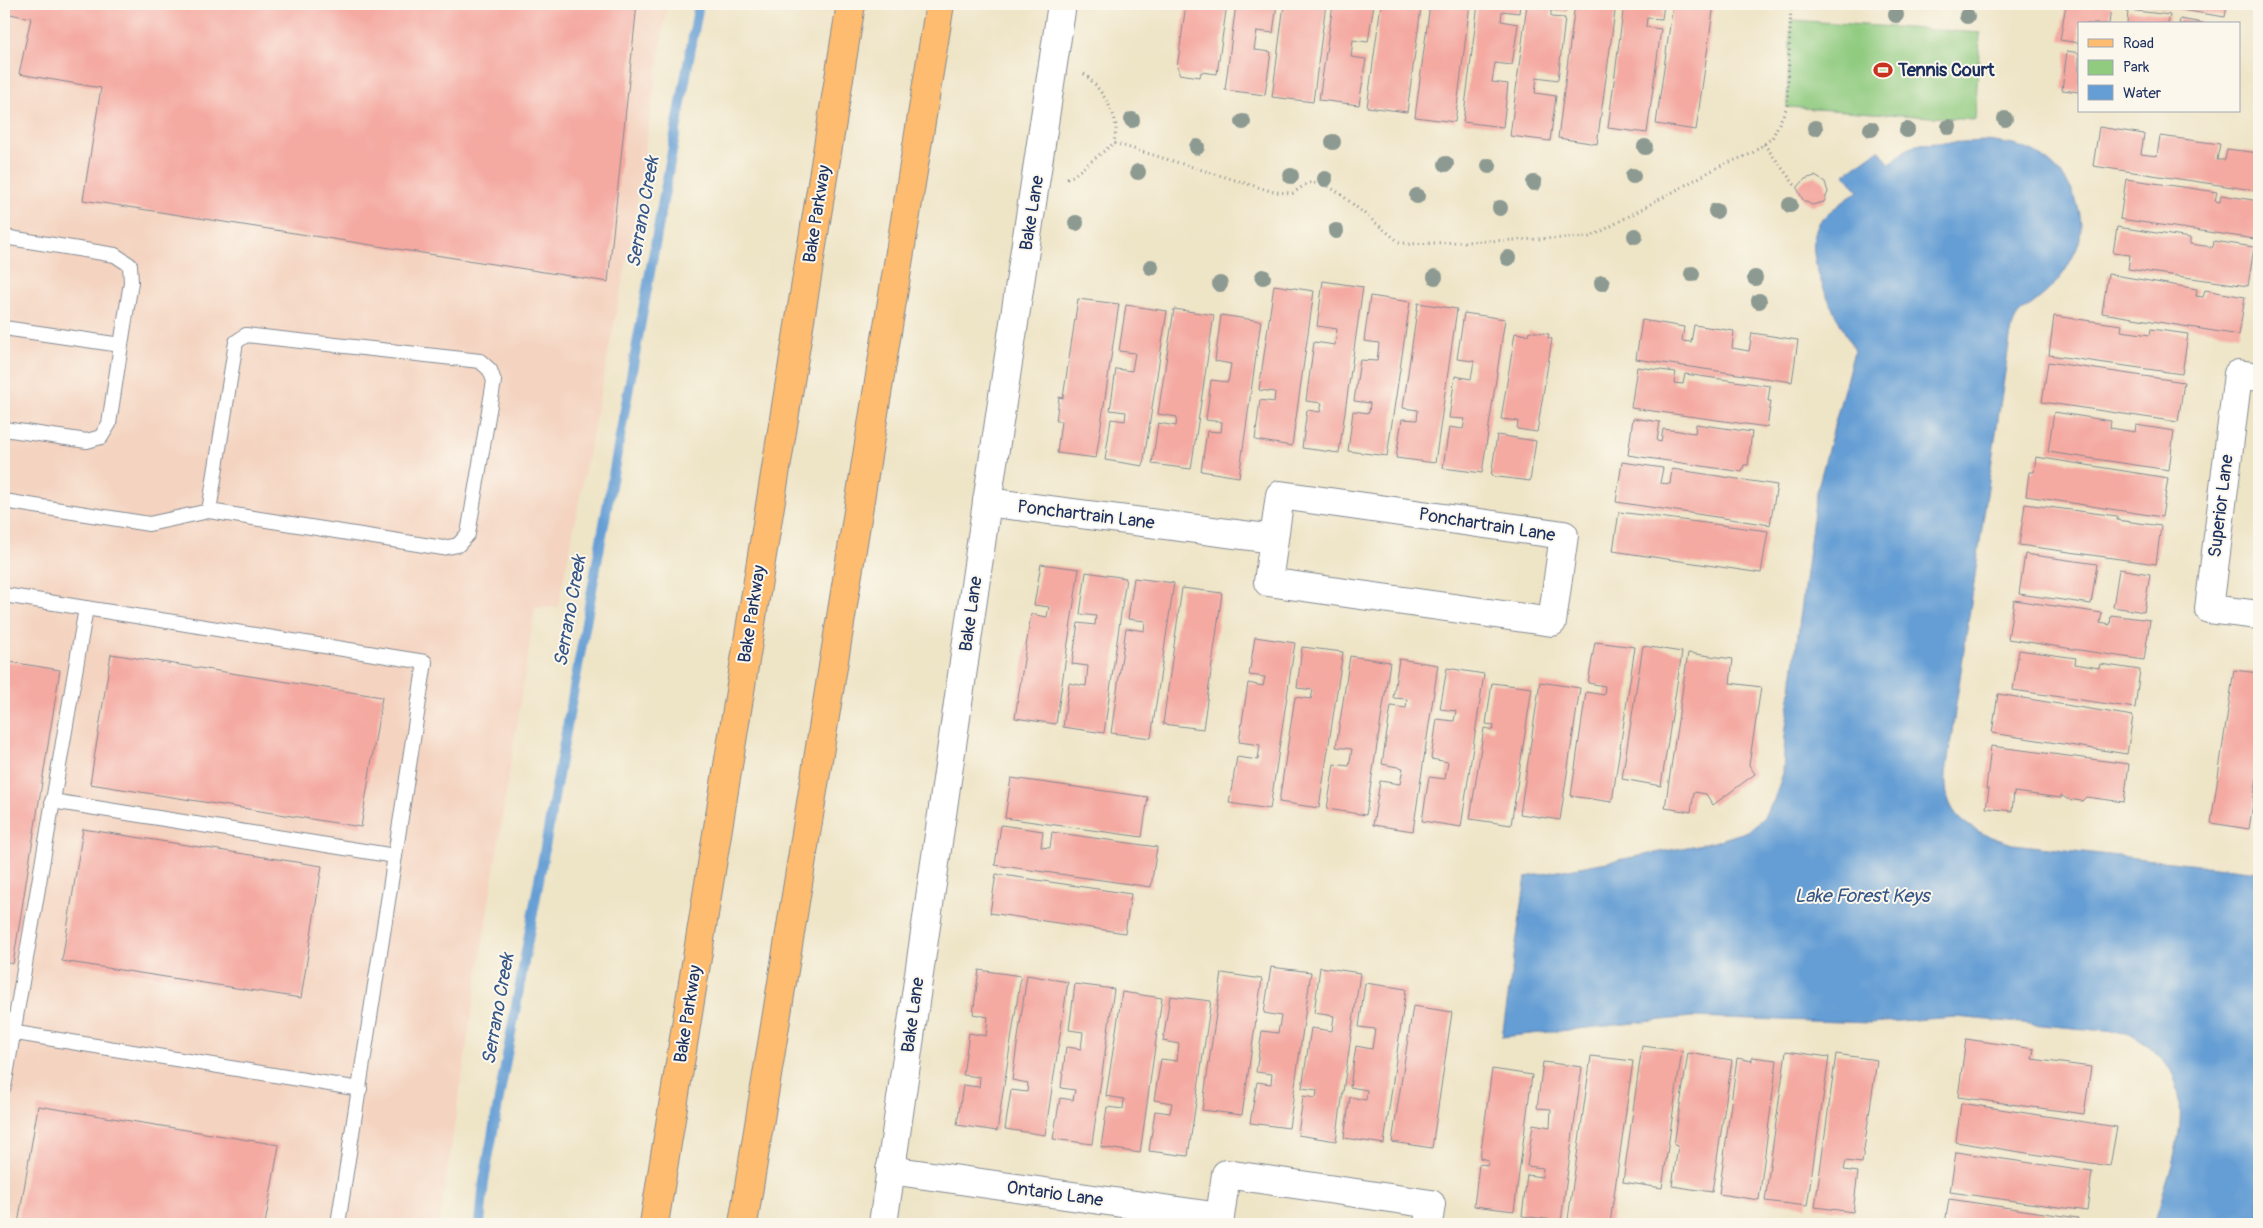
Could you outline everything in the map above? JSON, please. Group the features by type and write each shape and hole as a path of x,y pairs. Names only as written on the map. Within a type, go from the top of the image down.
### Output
{"main road":[{"name":"Bake Parkway","path":"654,1224 851,4"},
{"path":"743,1224 940,4"}],"street":[{"name":"Bake Lane","path":"883,1224 987,502 1038,175 1062,4"},
{"name":"Superior Lane","path":"2259,377 2238,374 2209,609 2259,615"},
{"name":"Ponchartrain Lane","path":"1280,495 1564,535 1552,622 1268,582 1274,539 1280,495"},
{"name":"Ponchartrain Lane","path":"987,502 1274,539"},
{"name":"Ontario Lane","path":"890,1170 1219,1220 1226,1174 1432,1204 1428,1224"}],"lane":[{"path":"4,237 114,255 130,266 131,282 108,424 101,437 86,441 4,429"},
{"path":"4,328 121,345"},
{"path":"4,501 149,524 209,511 443,548 458,545 468,534 494,381 490,370 480,360 246,335 236,342 209,511"},
{"path":"4,595 425,662 338,1224"},
{"path":"4,1087 8,1032 86,608"},
{"path":"52,801 395,856"},
{"path":"8,1032 360,1089"}],"path":[{"path":"1114,142 1274,192 1293,193 1308,183 1322,183 1338,192 1399,242 1409,244 1591,237 1720,166 1751,154 1772,138 1787,107 1792,4"},
{"path":"1038,175 1067,178 1074,176 1114,142 1116,127 1114,116 1101,94 1085,74 1052,71"},
{"path":"1764,144 1797,188"}],"shaded area":[{"path":"4,4 667,4 633,229 558,607 535,608 439,1224 4,1224"}],"green space":[{"name":"Tennis Court","path":"1791,20 1980,33 1975,120 1787,107"}],"water":[{"name":"Lake Forest Keys","path":"1986,141 2009,144 2031,151 2053,165 2062,175 2075,198 2081,225 2079,244 2063,273 2045,294 2020,313 2011,331 1946,772 1948,799 1960,819 1969,826 1979,832 2013,844 2259,872 2259,1224 2154,1224 2177,1145 2180,1119 2179,1094 2171,1071 2154,1051 2127,1033 1956,1017 1870,1023 1691,1017 1502,1037 1526,877 1714,842 1748,831 1764,817 1774,800 1783,773 1785,735 1816,495 1854,351 1831,304 1817,267 1814,249 1815,233 1826,215 1858,191 1845,174 1879,150 1890,164 1904,151 1918,144"}],"building":[{"path":"4,4 637,4 608,282 83,200 101,88 19,74 31,18 4,13"},
{"path":"1186,4 1227,4 1217,74 1201,72 1200,77 1179,74 1179,69 1177,68"},
{"path":"1236,4 1277,4 1273,33 1257,31 1254,50 1271,52 1265,95 1225,90"},
{"path":"1284,4 1326,4 1313,102 1272,97"},
{"path":"1333,4 1374,4 1368,42 1353,40 1351,57 1366,59 1359,105 1319,100"},
{"path":"1381,4 1400,4 1421,8 1407,112 1367,107"},
{"path":"1430,4 1470,4 1455,122 1415,117"},
{"path":"1478,4 1520,4 1519,13 1502,11 1501,21 1518,24 1512,65 1495,63 1492,82 1508,84 1503,127 1463,122"},
{"path":"1527,4 1567,4 1566,12 1551,10 1551,17 1565,18 1558,80 1537,77 1535,93 1556,96 1550,141 1510,136"},
{"path":"1575,4 1616,4 1597,144 1558,138"},
{"path":"1624,4 1664,4 1662,19 1647,18 1646,27 1661,29 1647,133 1608,128"},
{"path":"1673,4 1714,4 1696,130 1656,124"},
{"path":"2066,4 2111,7 2109,22 2078,22 2078,43 2060,40"},
{"path":"2144,4 2227,4 2225,17"},
{"path":"2128,10 2170,15 2168,22 2127,22"},
{"path":"2180,19 2197,22 2179,22"},
{"path":"2067,51 2078,53 2078,92 2062,90"},
{"path":"2099,127 2144,134 2141,154 2157,156 2160,136 2220,144 2217,160 2225,160 2227,149 2259,153 2259,191 2093,166"},
{"path":"1815,176 1825,182 1828,192 1824,202 1812,205 1803,200 1797,188 1805,179"},
{"path":"2126,179 2217,192 2215,201 2220,202 2221,195 2259,201 2255,239 2120,219"},
{"path":"2117,227 2190,238 2190,244 2213,247 2214,241 2254,247 2248,286 2128,269 2130,255 2113,253"},
{"path":"2108,274 2197,289 2196,296 2203,297 2205,290 2245,297 2239,335 2102,313"},
{"path":"1323,281 1363,287 1339,453 1302,448 1307,410 1320,412 1322,403 1306,401 1314,342 1335,345 1337,329 1317,326"},
{"path":"1274,285 1314,291 1292,446 1255,440 1260,400 1274,402 1275,392 1259,390"},
{"path":"1370,296 1410,302 1387,456 1348,451 1353,411 1369,413 1370,403 1354,401 1360,360 1377,361 1379,343 1364,341"},
{"path":"1078,299 1119,304 1096,458 1057,453 1061,421 1056,421 1059,397 1063,398"},
{"path":"1418,303 1457,309 1435,463 1396,458 1402,419 1417,420 1418,410 1403,408"},
{"path":"1126,305 1167,311 1143,466 1105,460 1111,419 1125,421 1126,412 1110,410 1116,369 1132,371 1135,353 1119,351"},
{"path":"1174,309 1214,315 1191,469 1152,464 1158,423 1176,426 1177,417 1158,414"},
{"path":"1464,313 1505,319 1482,473 1443,468 1449,427 1463,429 1465,419 1449,418 1455,376 1471,379 1474,361 1457,359"},
{"path":"1221,315 1261,321 1239,477 1201,471 1207,431 1221,432 1222,422 1206,420 1211,380 1228,382 1231,364 1215,361"},
{"path":"2054,316 2122,325 2121,331 2150,335 2151,329 2188,334 2182,374 2049,355"},
{"path":"1642,320 1684,327 1682,341 1691,342 1694,325 1734,331 1732,348 1749,351 1752,333 1798,340 1792,382 1636,359"},
{"path":"1529,331 1549,334 1548,338 1552,339 1537,432 1517,429 1518,421 1501,419 1515,333 1528,335"},
{"path":"2048,362 2184,382 2178,422 2042,402"},
{"path":"1637,367 1676,372 1674,383 1683,384 1685,374 1770,386 1768,401 1771,401 1767,427 1631,408"},
{"path":"2054,412 2111,421 2110,428 2135,432 2136,425 2174,431 2169,470 2048,452"},
{"path":"1633,418 1660,422 1657,441 1661,442 1663,429 1695,433 1696,424 1752,432 1748,465 1744,465 1742,472 1628,455"},
{"path":"1497,435 1536,441 1530,481 1491,476"},
{"path":"2036,457 2168,478 2162,517 2026,496 2029,472 2034,472"},
{"path":"1622,462 1663,468 1660,483 1670,484 1672,469 1777,485 1770,525 1616,502"},
{"path":"2025,504 2117,516 2117,520 2161,526 2156,564 2019,545"},
{"path":"1619,512 1768,531 1761,573 1613,551"},
{"path":"2025,554 2097,564 2091,604 2019,594"},
{"path":"1041,564 1079,569 1056,724 1015,718 1031,614 1047,617 1049,607 1034,605"},
{"path":"2119,569 2150,574 2144,612 2113,607"},
{"path":"1086,572 1126,578 1104,733 1063,727 1069,683 1086,686 1088,666 1072,664 1078,623 1095,625 1096,616 1080,614"},
{"path":"1134,578 1174,583 1151,738 1111,733 1126,628 1144,631 1145,621 1128,619"},
{"path":"1182,588 1222,593 1203,729 1163,724"},
{"path":"2014,600 2102,613 2100,623 2110,625 2111,615 2150,620 2144,660 2008,639"},
{"path":"1255,637 1295,643 1270,809 1229,803 1237,757 1258,760 1260,745 1239,742 1248,683 1263,686 1265,677 1249,675"},
{"path":"1595,642 1635,647 1612,802 1571,796 1586,692 1604,695 1605,686 1588,683"},
{"path":"1643,646 1682,652 1661,786 1622,779"},
{"path":"1302,647 1343,652 1319,808 1279,802 1295,697 1311,699 1313,690 1297,688"},
{"path":"2019,650 2076,658 2075,664 2099,668 2100,664 2140,670 2135,708 2013,690"},
{"path":"1688,653 1733,659 1730,683 1761,687 1749,765 1755,774 1713,805 1706,794 1694,792 1691,812 1665,808"},
{"path":"111,654 382,697 361,827 90,784"},
{"path":"1350,656 1390,662 1366,815 1327,809 1334,764 1349,766 1352,749 1336,747"},
{"path":"1399,659 1438,665 1413,831 1373,825 1380,781 1400,784 1403,768 1382,764 1391,706 1406,708 1407,699 1393,698"},
{"path":"4,661 60,670 13,964 4,962"},
{"path":"1447,668 1484,674 1461,827 1422,821 1429,777 1445,779 1448,762 1431,759 1437,719 1454,721 1456,711 1440,709"},
{"path":"2234,670 2259,673 2259,765 2249,829 2211,823"},
{"path":"1540,682 1580,688 1560,820 1520,814"},
{"path":"1492,683 1532,688 1511,825 1470,819 1484,728 1493,730 1494,725 1486,724"},
{"path":"1998,694 2133,716 2127,754 1992,733"},
{"path":"1991,746 2129,764 2124,802 2086,797 2082,801 2067,799 2061,795 2061,798 2014,792 2012,811 1986,808 1989,789 1986,789"},
{"path":"1011,778 1148,797 1142,837 1005,818"},
{"path":"1001,825 1043,831 1041,847 1050,848 1052,832 1157,847 1151,887 995,865"},
{"path":"83,829 322,866 301,998 62,961"},
{"path":"996,874 1131,894 1125,933 990,913"},
{"path":"1271,967 1311,972 1289,1128 1250,1123 1257,1082 1271,1084 1272,1074 1256,1072 1262,1031 1278,1033 1281,1016 1264,1013"},
{"path":"1320,967 1360,973 1336,1141 1298,1135 1303,1096 1316,1098 1317,1090 1302,1088 1311,1028 1332,1031 1334,1016 1314,1013"},
{"path":"979,970 1021,976 997,1131 957,1125 963,1085 979,1087 980,1077 963,1075 969,1033 986,1036 988,1017 973,1014"},
{"path":"1222,973 1262,979 1242,1115 1202,1110"},
{"path":"1027,975 1068,982 1045,1135 1005,1129 1011,1090 1027,1092 1028,1083 1012,1080"},
{"path":"1365,983 1406,989 1384,1144 1344,1138 1350,1097 1366,1100 1367,1090 1350,1087 1356,1046 1372,1049 1375,1029 1359,1027"},
{"path":"1075,984 1114,989 1092,1144 1053,1139 1060,1098 1073,1100 1075,1090 1061,1088 1066,1047 1081,1049 1083,1032 1069,1030"},
{"path":"1122,992 1162,998 1140,1153 1101,1147 1107,1107 1123,1109 1124,1099 1106,1096"},
{"path":"1170,996 1211,1001 1188,1156 1149,1151 1155,1111 1170,1113 1172,1103 1154,1100 1161,1059 1177,1061 1179,1044 1163,1041"},
{"path":"1413,1006 1452,1012 1432,1148 1392,1142"},
{"path":"1966,1039 2034,1049 2032,1059 2091,1067 2084,1114 1958,1097"},
{"path":"1642,1046 1682,1051 1662,1188 1623,1182"},
{"path":"1786,1051 1829,1057 1807,1206 1765,1201"},
{"path":"1688,1053 1732,1060 1712,1192 1672,1186 1678,1146 1674,1145"},
{"path":"1836,1054 1877,1060 1862,1163 1846,1161 1844,1170 1858,1172 1853,1212 1815,1207"},
{"path":"1591,1056 1633,1061 1610,1224 1568,1219"},
{"path":"1752,1057 1777,1060 1759,1200 1719,1194 1737,1058 1752,1061"},
{"path":"1543,1062 1582,1067 1561,1221 1522,1216 1527,1175 1542,1177 1543,1168 1527,1166 1533,1124 1550,1127 1551,1109 1537,1108"},
{"path":"1492,1069 1532,1075 1514,1211 1474,1206 1479,1164 1488,1165 1488,1160 1480,1158"},
{"path":"1961,1103 2117,1127 2110,1166 1956,1142"},
{"path":"38,1106 279,1145 265,1224 18,1224"},
{"path":"1956,1152 2092,1172 2087,1211 1950,1192"},
{"path":"1949,1199 2078,1218 2077,1224 1945,1224"}],"waterway":[{"name":"Serrano Creek","path":"480,1224 484,1181 699,4"}],"place":[{"name":"Tennis Court","path":"1883,70"}]}
